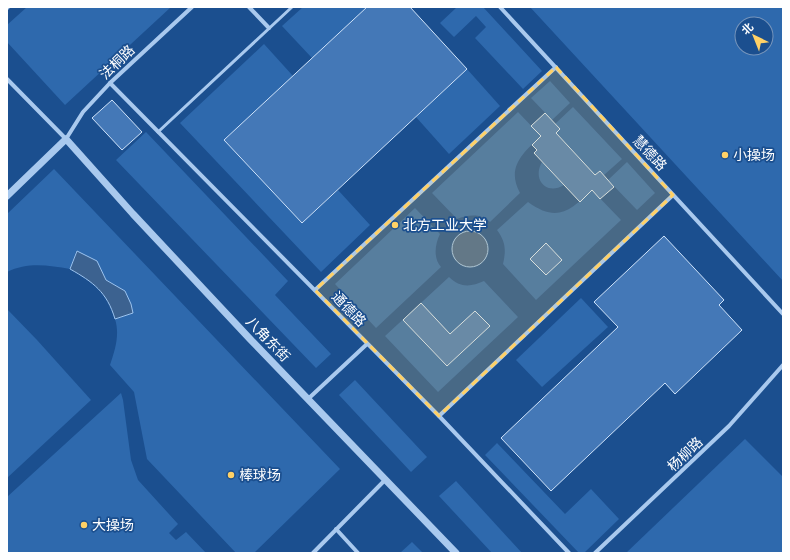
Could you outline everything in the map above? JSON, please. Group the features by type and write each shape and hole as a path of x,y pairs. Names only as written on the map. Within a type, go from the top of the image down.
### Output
{"street":[{"name":"法桐路","path":"66,139 83,112 110,83 192,7"},
{"path":"249,7 269,28"},
{"name":"慧德路","path":"500,7 783,314"},
{"path":"509,110 556,67"},
{"path":"315,290 556,67"},
{"path":"7,78 66,139 7,196"},
{"name":"通德路","path":"110,83 439,416 569,553"},
{"name":"八角东街","path":"66,139 133,214 456,553"},
{"path":"439,416 673,195"},
{"path":"308,399 367,344"},
{"name":"杨柳路","path":"595,553 729,426 783,365"},
{"path":"313,553 386,479"},
{"path":"336,530 358,553"}],"lane":[{"path":"158,132 292,7"}],"highlighted area":[{"path":"556,67 673,195 439,416 315,290"}],"shaded area":[{"path":"27,7 171,7 65,105 7,42 7,25"},
{"path":"303,7 367,7 312,58 282,26"},
{"path":"457,7 483,7 542,71 523,89 475,38 486,27 476,16 454,37 440,23"},
{"name":"小操场","path":"530,7 783,7 783,281"},
{"path":"264,44 293,76 224,140 302,223 338,190 370,225 321,272 180,123"},
{"path":"467,69 500,106 449,154 416,117"},
{"path":"550,81 570,103 552,120 531,98"},
{"path":"573,107 622,159 604,175 600,171 595,175 556,133 555,124"},
{"path":"518,112 541,136 528,148 518,161 515,176 516,184 520,193 490,222 478,216 457,219 432,193"},
{"path":"146,132 288,281 275,295 331,354 316,368 116,160"},
{"path":"542,162 564,185 557,188 552,188 546,187 542,184 540,180 539,168"},
{"path":"627,162 655,193 637,210 608,180"},
{"path":"54,169 340,469 254,553 236,553 147,459 134,392 110,365 117,337 115,319 133,313 125,291 106,280 97,261 76,251 70,269 38,265 22,267 7,272 7,214"},
{"path":"592,190 621,220 536,300 503,264 505,255 504,247 497,230 528,202 547,212 563,212 577,204"},
{"path":"415,208 440,234 437,242 436,255 438,263 441,267 376,328 335,284"},
{"path":"474,231 483,236 487,242 487,256 483,262 474,267 466,267 457,262 453,256 452,245 457,236 463,232"},
{"path":"77,251 97,261 106,280 125,291 133,313 115,319 108,302 98,289 86,278 70,269"},
{"path":"449,277 461,285 470,285 484,281 518,317 438,392 385,336"},
{"path":"581,298 608,327 542,387 516,360"},
{"path":"7,309 91,400 7,478"},
{"path":"355,380 427,457 411,472 339,395"},
{"path":"121,393 131,460 138,480 178,524 169,533 176,540 186,532 206,553 7,553 7,497"},
{"path":"745,439 783,477 783,553 626,553"},
{"path":"497,443 565,514 591,489 619,519 584,553 579,553 485,455"},
{"path":"456,481 522,553 492,553 439,496"},
{"path":"412,542 423,553 400,553"}],"building":[{"path":"367,7 410,7 467,69 302,223 224,140"},
{"path":"112,100 142,132 122,150 92,118"},
{"path":"545,113 560,129 556,133 595,175 600,171 614,187 600,199 592,190 580,202 534,153 537,150 532,145 541,136 531,126"},
{"path":"664,236 724,300 719,305 742,330 675,394 665,383 551,491 501,438 618,327 594,302"},
{"path":"546,243 562,260 546,275 530,259"},
{"path":"421,303 450,334 475,311 490,326 447,366 403,320"}],"place":[{"name":"小操场","path":"725,155"},
{"name":"北方工业大学","path":"395,225"},
{"name":"棒球场","path":"231,475"},
{"name":"大操场","path":"84,525"}]}
